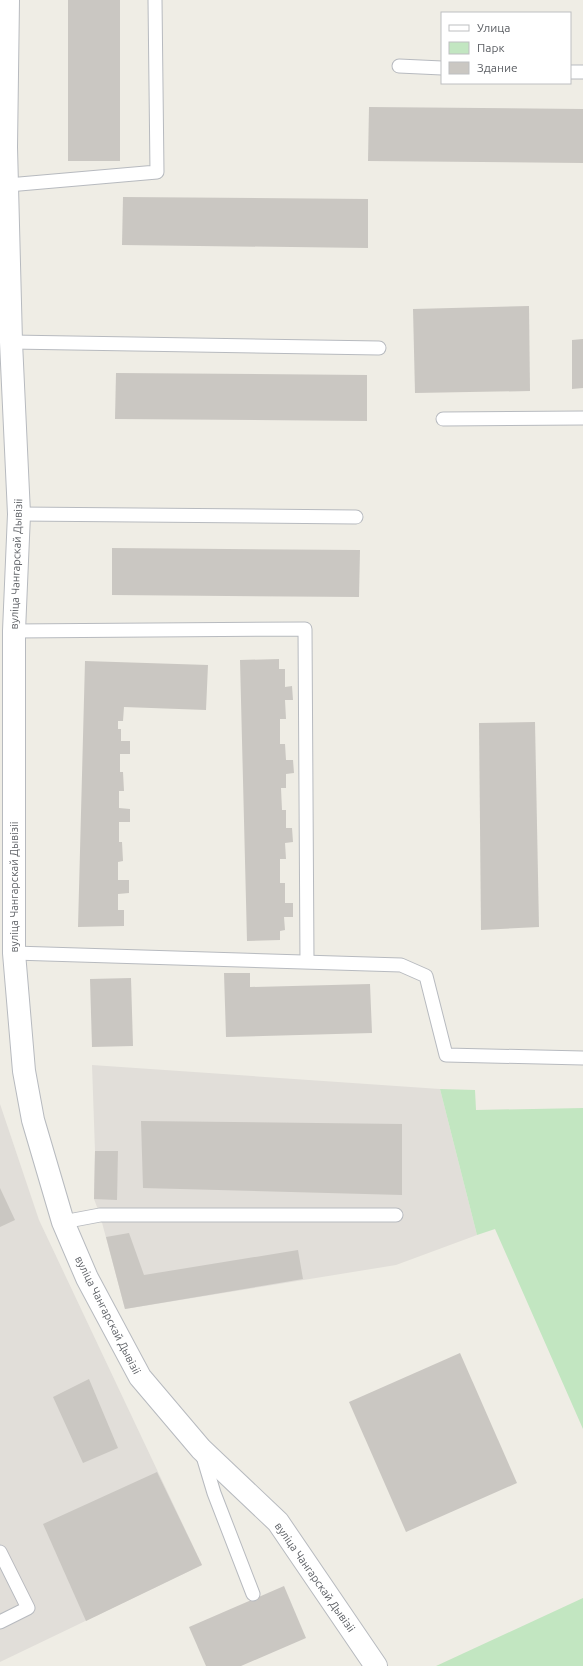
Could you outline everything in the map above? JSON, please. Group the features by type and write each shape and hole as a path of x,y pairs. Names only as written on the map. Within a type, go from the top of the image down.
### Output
{"street":[{"name":"вуліца Чангарскай Дывізіі","path":"8,0 6,147 11,342 19,514 14,631 14,953 24,1071 33,1120 63,1222 87,1278 140,1377 201,1449 278,1522 376,1666"}],"lane":[{"path":"8,185 157,172 155,0"},
{"path":"399,66 441,68"},
{"path":"571,72 583,72"},
{"path":"11,342 379,348"},
{"path":"443,419 583,418"},
{"path":"19,514 356,517"},
{"path":"14,631 305,630 307,962"},
{"path":"14,953 400,965 426,976 446,1055 583,1058"},
{"path":"63,1222 100,1215 396,1216"},
{"path":"201,1449 214,1494 253,1594"},
{"path":"0,1552 28,1608 0,1622"}],"shaded area":[{"path":"92,1065 440,1089 477,1235 396,1265 125,1309 100,1215 94,1199 95,1151"},
{"path":"0,1104 39,1220 202,1565 0,1662"}],"green space":[{"path":"440,1089 475,1090 476,1110 583,1108 583,1429 495,1229 477,1235"},
{"path":"583,1598 583,1666 436,1666"}],"building":[{"path":"68,0 120,0 120,161 68,161"},
{"path":"369,107 583,109 583,163 368,161"},
{"path":"123,197 368,199 368,248 122,245"},
{"path":"529,306 530,391 415,393 413,309"},
{"path":"583,339 583,388 572,389 572,340"},
{"path":"116,373 367,375 367,421 115,419"},
{"path":"112,548 360,550 359,597 112,595"},
{"path":"279,659 279,669 285,669 285,687 292,686 293,700 285,700 286,719 280,719 280,744 285,744 286,760 293,760 294,773 286,774 286,788 281,788 282,810 286,810 286,828 292,828 293,842 285,843 286,859 280,859 280,883 285,883 285,903 293,903 293,917 284,917 285,930 280,931 280,940 247,941 240,660"},
{"path":"85,661 208,665 206,710 124,707 123,721 118,721 118,729 121,729 121,741 130,741 130,754 120,754 120,772 123,772 124,791 119,791 119,808 130,809 130,822 119,822 119,842 122,842 123,861 118,862 118,880 129,880 129,893 118,894 118,910 124,910 124,926 78,927"},
{"path":"535,722 539,927 481,930 479,723"},
{"path":"224,973 250,973 250,987 370,984 372,1033 226,1037"},
{"path":"131,978 133,1046 92,1047 90,979"},
{"path":"141,1121 402,1124 402,1195 143,1188"},
{"path":"95,1151 118,1151 117,1200 94,1199"},
{"path":"0,1188 15,1220 0,1227"},
{"path":"129,1233 144,1275 298,1250 303,1279 125,1309 106,1237"},
{"path":"460,1353 517,1483 406,1532 349,1402"},
{"path":"89,1379 118,1448 83,1463 53,1397"},
{"path":"157,1472 202,1565 86,1621 43,1524"},
{"path":"284,1586 306,1638 241,1666 206,1666 189,1627"}]}
